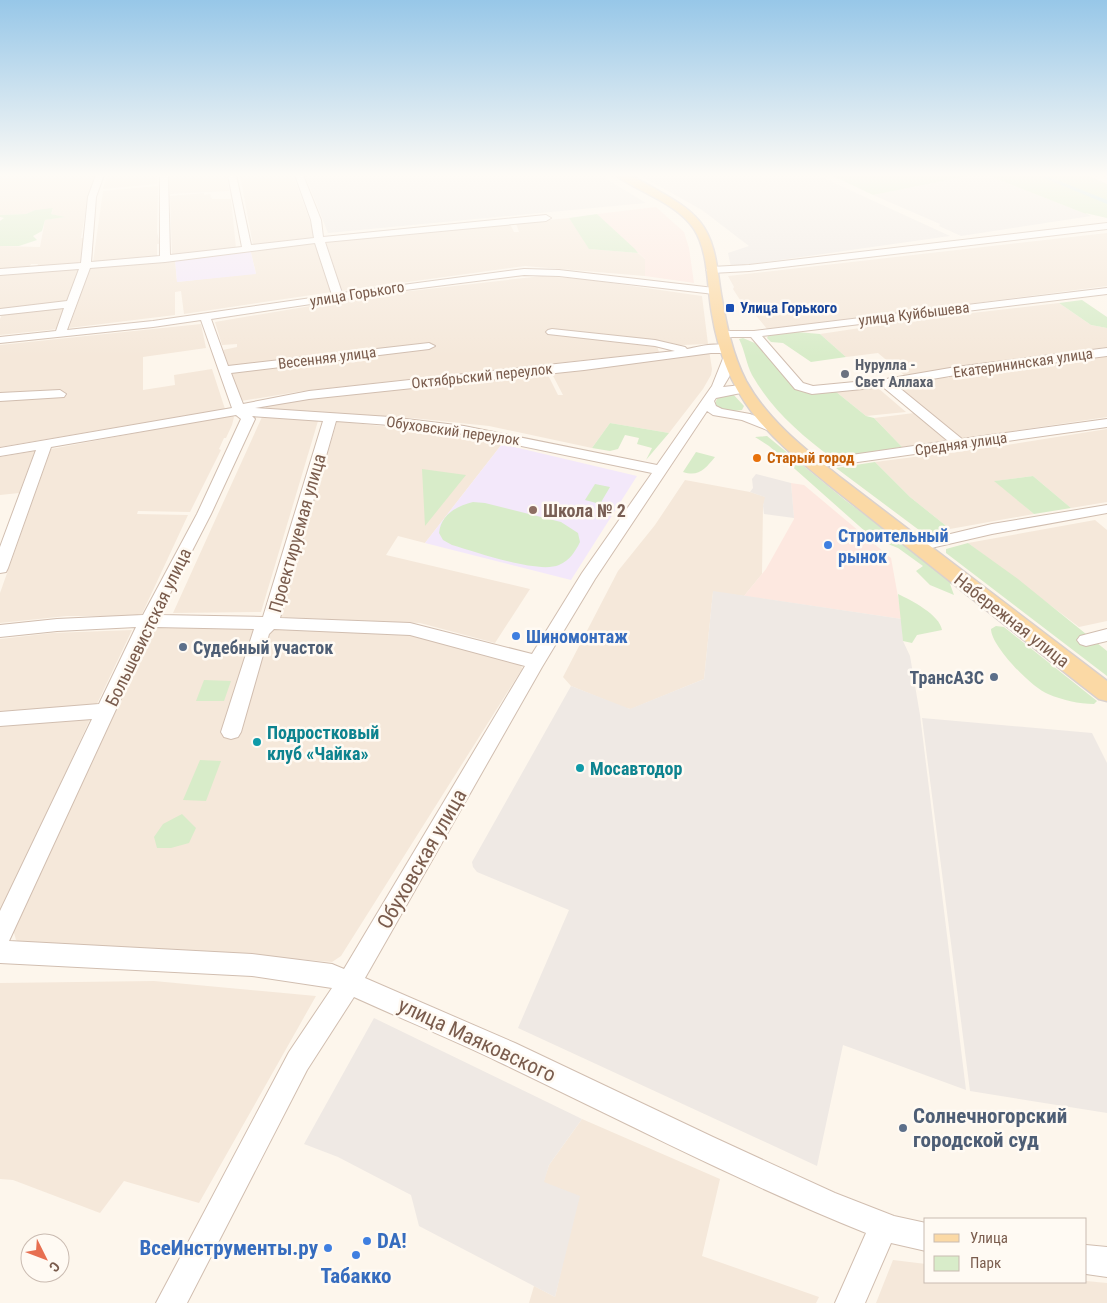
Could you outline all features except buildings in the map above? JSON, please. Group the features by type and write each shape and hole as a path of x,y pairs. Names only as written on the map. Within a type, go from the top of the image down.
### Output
{"main road":[{"path":"702,236 711,270 726,354"},
{"name":"Набережная улица","path":"726,354 742,389 754,407 775,429 815,464 918,546 1107,693"}],"street":[{"path":"60,334 86,264 89,236"},
{"path":"165,236 165,259"},
{"path":"245,236 248,248"},
{"path":"318,236 338,297"},
{"path":"0,272 165,259 362,236"},
{"path":"711,270 749,268 1023,236"},
{"name":"улица Горького","path":"0,340 205,317 501,274 536,272 714,292"},
{"name":"улица Куйбышева","path":"722,334 754,334 1107,291"},
{"path":"0,312 71,304"},
{"path":"205,317 236,404 242,410"},
{"path":"552,332 655,343 688,352"},
{"name":"Екатерининская улица","path":"754,334 799,386 812,390 886,383 956,371 1107,352"},
{"name":"Весенняя улица","path":"224,370 429,346"},
{"name":"Октябрьский переулок","path":"0,452 242,410 283,399 437,380 548,370 688,352 726,354"},
{"name":"Обуховская улица","path":"171,1303 298,1062 349,983 536,662 588,577 654,482 659,470 723,377 726,354"},
{"path":"886,383 960,444"},
{"path":"742,389 723,390 710,398 711,408 775,429"},
{"path":"0,397 60,394"},
{"path":"691,426 706,418 754,407"},
{"name":"Обуховский переулок","path":"242,410 390,421 464,430 659,470"},
{"name":"Большевистская улица","path":"0,935 148,621 204,514 248,418 242,410"},
{"name":"Проектируемая улица","path":"231,732 261,631 270,623 331,417"},
{"name":"Средняя улица","path":"815,464 1107,423"},
{"path":"0,568 45,444"},
{"path":"918,546 984,531 1107,509"},
{"path":"0,631 57,625 148,621 270,623 410,629 536,662"},
{"path":"1086,640 1107,635"},
{"path":"0,719 107,711"},
{"name":"улица Маяковского","path":"0,952 252,965 332,976 506,1052 720,1155 884,1226 924,1236"},
{"path":"850,1303 884,1226"},
{"path":"1087,1260 1107,1262"}],"shaded area":[{"path":"42,236 81,236 81,238 85,238 81,263 37,267 38,264 31,264 29,268 0,271 0,246 40,247"},
{"path":"97,236 158,236 160,244 157,244 157,257 93,262"},
{"path":"171,236 235,236 236,248 172,256"},
{"path":"251,236 316,237 253,245"},
{"path":"389,236 581,236 590,249 638,253 646,260 645,276 525,266 342,291 326,242"},
{"path":"620,236 685,236 689,248 694,283 645,276 645,259"},
{"path":"736,236 950,236 731,267 728,253 749,246"},
{"path":"1082,236 1107,236 1107,286 767,329 754,313 742,303 733,289 734,287 728,276"},
{"path":"316,242 332,292 184,314 181,291 175,292 175,315 69,328 91,265 175,259 177,282 256,273 250,249"},
{"path":"250,249 256,274 177,282 175,259"},
{"path":"80,267 67,302 0,310 0,275"},
{"path":"542,276 583,279 702,296 708,344 657,346 659,352 303,391 241,401 223,350 237,347 237,344 222,345 215,322 375,295"},
{"path":"1059,303 1091,325 1107,328 1107,347 904,375 878,353 846,357 820,334 920,319"},
{"path":"66,305 58,329 0,335 0,319 3,312"},
{"path":"201,324 206,348 143,357 143,390 175,385 174,375 212,369 225,409 0,447 0,345"},
{"path":"709,350 711,375 703,389 669,433 610,423 592,448 489,426 412,418 264,411 268,403 547,373 558,395 563,395 551,372"},
{"path":"1107,355 1107,417 960,439 899,389 900,385 944,377 949,378 950,374"},
{"path":"878,388 906,412 866,416 835,391"},
{"path":"914,413 947,440 902,447 874,418"},
{"path":"232,415 234,417 232,425 226,438 224,438 219,449 221,450 190,512 138,511 137,514 188,515 141,616 67,616 0,623 0,593 51,449"},
{"path":"262,417 318,421 261,612 173,613"},
{"path":"337,421 442,433 502,444 425,543 398,536 386,555 530,589 495,643 420,623 281,617"},
{"path":"1107,429 1107,502 1071,508 1033,476 995,481 1034,514 950,529 910,497 875,462 1000,446"},
{"name":"Школа № 2","path":"502,444 637,476 571,580 425,543"},
{"path":"35,451 19,493 0,495 0,457"},
{"path":"756,474 791,483 794,518 764,514 765,497 750,492 753,488 752,479"},
{"path":"685,480 750,492 766,497 763,506 762,574 744,596 713,592 704,679 631,709 625,708 571,686 563,677 618,571 655,525"},
{"name":"Строительный рынок","path":"791,483 804,485 891,558 902,619 744,596 766,569 794,519"},
{"path":"1095,520 1107,530 1107,621 1079,627 968,543"},
{"path":"713,591 902,619 903,641 910,656 920,715 966,1090 843,1045 817,1166 518,1028 569,910 477,872 472,862 571,686 630,709 704,679"},
{"path":"155,624 399,632 521,664 522,669 341,956 332,962 202,951 29,947 16,940 12,926"},
{"path":"132,630 96,706 0,714 0,639 52,633"},
{"path":"91,717 35,840 0,913 0,722"},
{"path":"922,718 1092,733 1107,763 1107,1113 970,1091"},
{"path":"154,981 316,996 199,1203 124,1181 100,1213 13,1180 0,1179 0,983"},
{"path":"374,1018 582,1119 549,1165 544,1182 580,1196 555,1297 419,1226 411,1195 338,1157 304,1144"},
{"path":"582,1119 720,1179 702,1256 819,1297 816,1303 529,1303 534,1286 555,1297 562,1266 543,1183 549,1165"},
{"path":"893,1260 924,1264 924,1283 1087,1283 1087,1281 1107,1283 1107,1303 876,1303"}],"green space":[{"path":"0,236 33,236 37,240 19,246 0,246"},
{"path":"580,236 621,236 638,253 589,249"},
{"path":"1082,300 1107,317 1107,328 1091,325 1059,303"},
{"path":"797,332 820,334 846,357 811,362 783,343 771,342 767,338 769,334"},
{"path":"743,338 757,344 802,391 812,394 835,391 866,416 874,418 902,447 832,458 788,421 768,399 752,375 739,339"},
{"path":"732,393 744,406 742,410 726,412 714,405 719,395"},
{"path":"610,423 669,433 646,460 652,448 637,444 639,438 625,435 618,449 610,451 592,448"},
{"path":"767,436 845,500 960,586 950,584 954,595 930,585 916,571 923,566 898,548 878,540 867,533 769,446 755,437"},
{"path":"696,452 715,457 698,473 683,472"},
{"path":"875,462 910,497 950,529 927,536 836,468"},
{"path":"422,469 466,475 425,526"},
{"path":"1033,476 1071,508 1034,514 994,481"},
{"path":"595,484 610,487 600,504 585,500"},
{"path":"473,502 485,503 561,522 578,533 580,542 566,561 559,565 537,567 491,557 452,545 443,540 439,533 446,516 455,509"},
{"path":"968,543 1018,579 1107,651 1107,676 946,553 946,549"},
{"path":"898,594 931,614 940,624 942,630 917,635 912,643 903,641"},
{"path":"996,626 1004,627 1097,701 1094,704 1059,698 1048,694 1032,684 1014,666 998,645 991,629"},
{"path":"204,680 231,681 224,701 196,701"},
{"path":"200,760 221,761 206,801 183,800"},
{"path":"182,814 196,828 189,843 171,848 157,848 154,837 163,824"}],"place":[{"name":"Улица Горького","path":"730,308"},
{"name":"Нурулла - Свет Аллаха","path":"845,374"},
{"name":"Старый город","path":"757,458"},
{"name":"Школа № 2","path":"533,510"},
{"name":"Строительный рынок","path":"828,545"},
{"name":"Шиномонтаж","path":"516,636"},
{"name":"Судебный участок","path":"183,647"},
{"name":"ТрансАЗС","path":"994,677"},
{"name":"Подростковый клуб «Чайка»","path":"257,742"},
{"name":"Мосавтодор","path":"580,768"},
{"name":"Солнечногорский городской суд","path":"903,1128"},
{"name":"DA!","path":"367,1241"},
{"name":"ВсеИнструменты.ру","path":"328,1248"},
{"name":"Табакко","path":"356,1255"}]}
